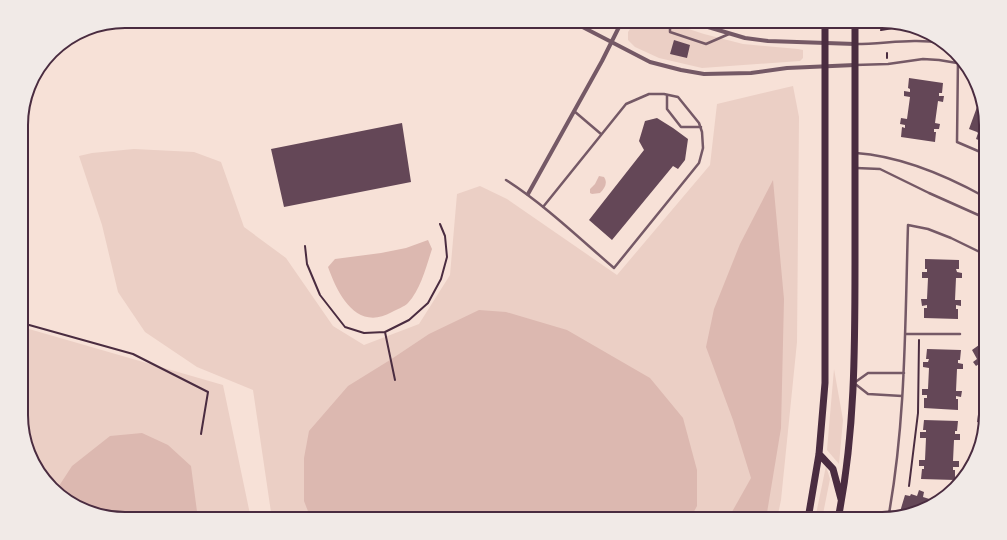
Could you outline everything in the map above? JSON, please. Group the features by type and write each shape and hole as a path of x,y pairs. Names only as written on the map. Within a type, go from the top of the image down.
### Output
{"main road":[{"path":"809,512 819,454 825,383 825,28"},
{"path":"840,512 852,423 854,383 855,28"},
{"path":"819,454 833,470 842,503"}],"street":[{"path":"585,28 650,62 704,74 751,73 787,68 855,65"},
{"path":"528,194 619,28"},
{"path":"710,28 745,38 768,41 855,44"}],"lane":[{"path":"670,28 670,32 706,44 729,34"},
{"path":"855,44 930,41"},
{"path":"855,65 888,64 923,59 957,63"},
{"path":"957,64 957,142 979,151"},
{"path":"506,180 528,194 543,207 614,268 699,163 703,148 702,132 699,123 678,97 649,94 626,104 543,207"},
{"path":"667,95 667,109 681,126 701,127"},
{"path":"574,111 601,134"},
{"path":"855,153 884,157 906,164 940,176 979,194"},
{"path":"855,168 880,169 979,215"},
{"path":"889,512 895,480 904,373 908,225 940,233 979,252"},
{"path":"905,334 960,334"},
{"path":"902,396 868,394 854,383 868,372 904,373"}],"path":[{"path":"881,30 890,29"},
{"path":"886,53 887,59"},
{"path":"305,246 307,264 320,295 345,327 364,333 385,332 409,320 428,303 441,279 447,257 445,236 440,224"},
{"path":"28,325 133,354 208,392 201,434"},
{"path":"385,332 395,380"},
{"path":"910,486 918,413 919,340"}],"shaded area":[{"path":"631,28 686,28 743,44 803,50 803,58 800,61 702,68 659,58 635,47 628,40 628,32"},
{"path":"793,86 799,117 797,342 781,500 778,512 271,512 253,390 197,367 145,332 118,292 102,225 79,156 92,153 134,149 194,152 221,162 244,227 286,258 333,326 364,345 419,324 450,275 457,194 480,186 507,199 617,275 710,165 717,104"},
{"path":"599,176 604,177 606,181 605,185 600,193 592,194 590,193 590,189 595,184"},
{"path":"773,180 784,299 781,428 767,512 732,512 751,478 733,420 706,347 714,309 740,244"},
{"path":"428,240 432,249 423,278 413,297 405,306 380,317 369,317 359,314 351,308 337,289 328,267 335,259 406,248"},
{"path":"479,310 506,312 567,330 650,378 683,418 697,470 697,506 694,512 308,512 304,501 304,458 309,431 348,386 429,334"},
{"path":"28,329 223,385 250,512 125,512 100,509 82,502 61,488 44,469 33,446 28,415"},
{"path":"834,369 843,420 839,464 827,450"},
{"path":"142,433 168,445 191,466 197,512 125,512 100,509 82,502 61,488 59,486 72,466 110,436"},
{"path":"826,466 830,479 823,512 816,512"}],"building":[{"path":"674,40 690,45 687,58 670,54"},
{"path":"909,78 943,83 942,93 939,93 939,96 944,96 943,102 938,101 935,123 940,124 939,129 934,129 934,132 936,132 935,142 901,137 902,127 905,128 905,125 900,124 901,118 907,119 910,97 904,96 904,91 910,92 910,89 908,88"},
{"path":"977,107 979,140 976,139 978,133 969,129"},
{"path":"657,118 688,139 685,160 678,169 673,166 612,240 589,220 644,150 639,141 645,121"},
{"path":"402,123 411,182 284,207 271,149"},
{"path":"925,259 959,260 959,269 956,269 957,272 962,273 962,278 956,278 955,300 961,300 961,306 956,305 956,309 958,309 958,319 924,318 924,308 927,308 927,305 922,306 921,299 927,299 928,278 922,278 922,272 927,272 927,269 925,269"},
{"path":"979,345 979,364 976,366 973,362 977,359 972,350"},
{"path":"927,349 961,350 960,360 958,360 958,363 963,364 963,369 957,369 956,391 962,391 961,397 956,396 956,399 958,399 958,410 924,408 924,398 927,398 927,395 922,395 922,389 928,389 929,368 923,367 923,362 928,362 929,359 926,359"},
{"path":"979,407 978,422 977,422"},
{"path":"924,420 958,421 957,431 955,431 955,434 960,434 960,440 954,440 953,461 959,461 959,467 953,467 953,470 955,470 954,480 921,479 922,469 924,469 924,466 919,466 919,460 925,460 926,438 920,438 920,432 926,432 926,430 923,430"},
{"path":"919,490 924,492 923,497 930,499 913,507 900,510 905,495 910,496 911,494 917,496"}]}
